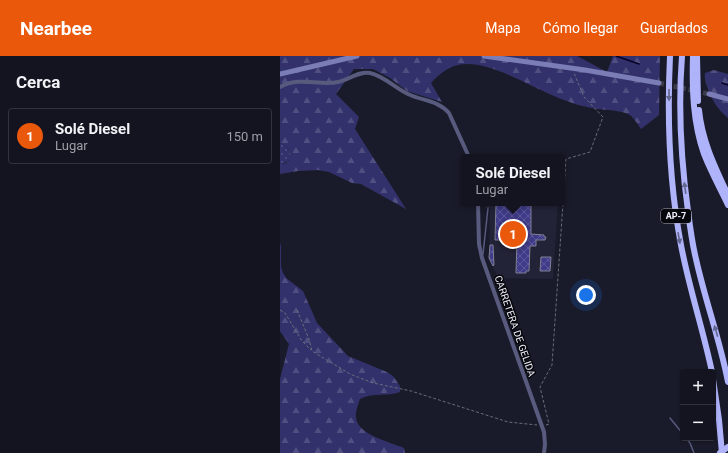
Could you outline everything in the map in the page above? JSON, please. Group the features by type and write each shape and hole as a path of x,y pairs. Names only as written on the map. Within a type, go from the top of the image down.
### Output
{"highway":[{"name":"AP-7","path":"670,56 669,132 675,209 685,268 704,335 711,369"},
{"name":"AP-7","path":"682,56 680,107 683,175 689,219 695,257 728,382"},
{"path":"693,56 694,109 699,137 708,164 728,205"},
{"path":"697,56 698,106 702,132 713,164 728,195"},
{"path":"716,397 721,453"},
{"path":"721,453 728,447"}],"main road":[{"path":"280,74 357,56"},
{"path":"484,56 572,68 659,83"},
{"path":"708,94 728,99"}],"street":[{"path":"280,87 302,81 339,82 362,73 371,73 407,94 437,103 444,107 449,113 468,154"},
{"name":"CARRETERA DE GELIDA","path":"478,206 479,244 482,258 542,426 545,444 544,453"}],"lane":[{"path":"482,258 488,208"},
{"path":"670,418 680,430"},
{"path":"688,441 694,453"}],"path":[{"path":"565,174 566,159 590,152 603,117 584,97 572,68"},
{"path":"280,310 285,313 302,341 312,351 350,374 373,383 411,391 508,422 542,426 550,424 540,387 552,365 563,206"},
{"path":"297,310 309,339 312,351"}],"shaded area":[{"path":"485,206 558,206 553,279 498,278 489,258 490,208 485,208"}],"green space":[{"path":"280,56 577,56 607,72 613,56 660,56 659,115 641,129 631,116 626,113 574,104 555,97 505,73 479,65 456,65 447,69 431,83 442,102 407,91 390,78 373,69 354,69 336,94 359,117 355,129 406,209 361,184 352,183 329,172 318,170 280,174 280,164 287,163 290,157 290,151 280,143"},
{"path":"714,70 728,74 728,118 711,97 707,86 705,73"},
{"path":"280,143 288,148 291,155 289,161 280,164"},
{"path":"280,243 281,267 283,273 286,278 303,291 317,323 348,356 387,372 393,376 400,386 400,392 369,396 360,399 356,418 362,429 376,437 404,448 405,453 280,453 280,379 289,344 280,331"}],"building":[{"path":"496,206 531,206 531,234 544,235 544,237 546,237 545,240 536,240 536,246 530,246 529,271 526,271 526,273 516,273 517,240 495,240"},
{"path":"490,245 493,245 493,266 489,258"},
{"path":"541,257 551,257 550,271 540,271"}],"waterway":[{"path":"616,56 639,64"},
{"path":"722,83 728,85"}],"tunnel":[{"path":"659,83 709,94"}],"place":[{"name":"Solé Diesel","path":"513,234"}]}
